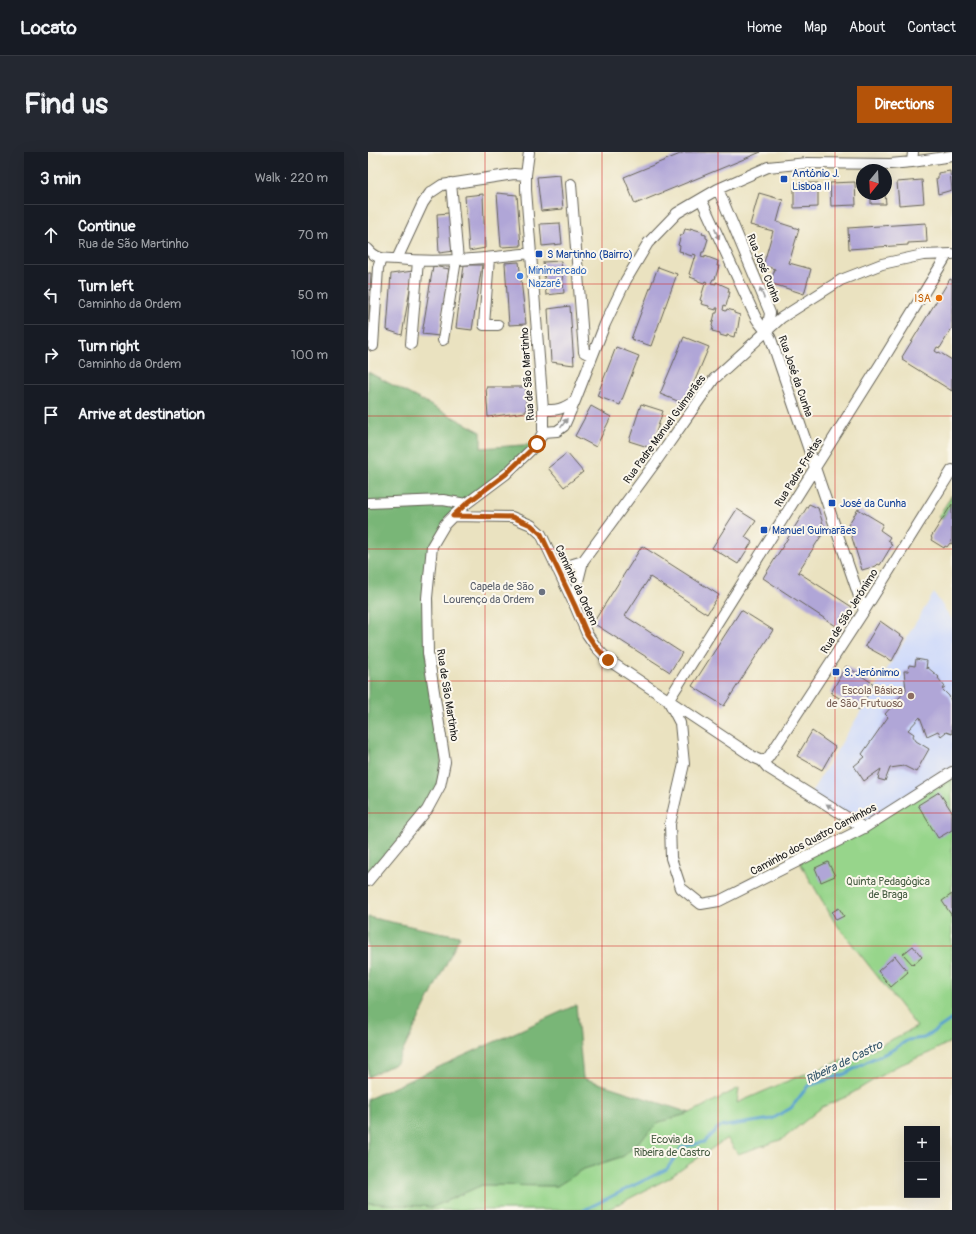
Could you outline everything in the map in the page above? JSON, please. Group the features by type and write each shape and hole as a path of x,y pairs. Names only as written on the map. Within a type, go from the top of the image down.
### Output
{"street":[{"name":"Rua de São Martinho","path":"368,881 427,810 440,786 445,762 428,653 427,598 432,546 445,524 466,504 506,474 526,456 537,444 543,432 543,409 526,175 529,152"},
{"path":"543,432 557,431 564,426 605,324 626,280 648,243 677,213 718,189 768,167 807,163 890,164 913,157 952,156"},
{"path":"397,259 423,203 430,193 442,185 514,174 526,175"},
{"path":"443,340 457,260 451,183"},
{"path":"571,184 584,352 592,356"},
{"name":"Rua José Cunha","path":"718,189 770,313 767,331"},
{"path":"701,199 757,321 767,331"},
{"path":"368,249 373,255 380,259 397,259 418,262 489,258 531,253"},
{"name":"Rua Padre Manuel Guimarães","path":"575,606 577,585 583,562 714,379 782,318 840,280 882,264 923,255 949,254"},
{"name":"Rua Padre Freitas","path":"668,700 949,254"},
{"path":"489,258 484,325 498,325"},
{"path":"373,346 378,268 380,259"},
{"path":"411,344 418,262"},
{"name":"Rua José da Cunha","path":"767,331 864,611"},
{"path":"543,409 555,411 562,409 575,401"},
{"name":"Rua de São Jerónimo","path":"762,760 768,758 772,753 864,611 952,470"},
{"path":"368,503 443,500 466,504"},
{"name":"Caminho da Ordem","path":"453,516 512,517 531,525 541,534 587,634 608,660 754,758 762,760 768,768 864,828"},
{"path":"558,569 583,562"},
{"name":"Caminho da Ordem","path":"668,700 680,723 684,764 670,824 672,858 681,888 700,904"},
{"name":"Caminho dos Quatro Caminhos","path":"700,904 720,902 864,828 952,772"}],"shaded area":[{"name":"Escola Básica de São Frutuoso","path":"934,593 952,620 952,772 864,828 810,794"}],"green space":[{"path":"368,372 481,432 481,448 537,444 466,504 432,546 428,653 442,737 440,786 368,881"},
{"path":"952,495 952,504 942,519 938,517"},
{"path":"952,772 952,1041 929,1053 895,1067 846,1097 822,1107 783,1139 738,1154 727,1138 669,1178 607,1210 368,1210 368,1203 433,1207 482,1185 557,1186 584,1169 624,1156 659,1122 690,1113 739,1088 737,1103 797,1077 868,1051 917,1027 834,921 799,861"},
{"path":"368,917 460,936 397,1063 368,1077"},
{"path":"576,1005 583,1078 690,1113 659,1122 624,1156 584,1169 557,1186 482,1185 433,1207 368,1203 368,1099"}],"building":[{"path":"685,152 761,152 635,204 624,177"},
{"path":"950,171 952,190 938,194 936,179 938,178 938,173"},
{"path":"560,175 563,209 541,211 537,177"},
{"path":"922,180 924,203 899,205 897,182"},
{"path":"855,182 856,205 831,206 830,183"},
{"path":"794,183 818,183 818,207 794,208"},
{"path":"497,193 517,195 521,246 501,247"},
{"path":"759,193 783,200 777,222 799,229 789,263 811,269 804,294 770,283 775,269 763,266 773,231 750,225"},
{"path":"483,194 485,248 469,251 465,196"},
{"path":"871,200 886,200 886,204 871,204"},
{"path":"449,213 455,251 439,253 437,214"},
{"path":"560,223 562,244 542,246 540,224"},
{"path":"926,223 927,242 908,243 908,245 849,249 848,228"},
{"path":"690,228 703,232 702,234 706,235 706,238 708,239 701,257 705,258 705,256 718,261 717,266 719,266 715,279 713,279 711,283 716,284 716,282 729,288 728,292 730,292 726,306 724,305 723,310 726,311 727,309 734,311 734,313 740,315 737,333 735,332 734,337 727,335 727,337 712,331 715,313 717,313 718,308 716,308 716,310 701,304 702,301 700,300 707,282 705,281 704,283 698,281 690,277 691,275 689,274 696,255 693,254 692,256 679,251 680,246 678,245 681,235 683,235 685,229 690,230"},
{"path":"561,261 564,293 546,295 543,262"},
{"path":"519,262 526,324 509,325 505,263"},
{"path":"464,265 482,265 472,330 456,328"},
{"path":"433,266 449,269 439,336 422,334"},
{"path":"658,267 677,274 651,346 631,339"},
{"path":"413,271 402,335 387,330 391,274"},
{"path":"368,273 371,273 369,320 368,320"},
{"path":"950,279 952,280 952,328 940,348 937,347 935,351 952,360 952,391 902,360 902,357"},
{"path":"570,306 574,365 551,362 548,309"},
{"path":"684,337 709,347 685,404 660,394"},
{"path":"616,347 639,356 620,405 597,396"},
{"path":"486,387 526,387 526,412 488,417"},
{"path":"641,404 663,411 651,448 629,441"},
{"path":"591,406 611,417 596,447 575,436"},
{"path":"567,453 583,472 564,487 548,468"},
{"path":"809,504 818,508 825,530 798,572 852,607 839,628 763,578"},
{"path":"952,504 952,544 950,543 944,548 931,540 931,537"},
{"path":"737,509 756,521 745,537 752,542 738,564 712,548"},
{"path":"858,509 883,524 880,530 890,537 888,540 892,545 880,565 878,564 862,570 848,525"},
{"path":"642,546 719,595 707,614 650,577 625,616 682,653 670,672 593,623"},
{"path":"741,610 773,630 724,706 692,686"},
{"path":"880,621 904,638 892,661 865,646"},
{"path":"916,659 927,661 926,669 927,667 939,677 938,678 945,687 942,689 949,696 952,703 952,734 946,732 941,736 938,731 927,736 920,717 908,730 914,734 913,736 916,741 929,749 916,772 904,766 890,768 885,781 878,779 881,769 864,781 854,766 865,757 862,754 888,717 885,714 906,690 904,671 908,671 909,665 915,666"},
{"path":"846,666 874,684 859,710 831,693"},
{"path":"812,731 835,747 822,770 797,756"},
{"path":"939,792 952,812 952,830 938,838 918,805"},
{"path":"828,862 835,876 821,882 815,868"},
{"path":"952,894 952,916 942,901"},
{"path":"839,908 844,916 836,920 832,912"},
{"path":"913,946 922,957 913,965 903,954"},
{"path":"895,956 908,972 891,987 878,971"}],"waterway":[{"name":"Ribeira de Castro","path":"584,1210 667,1169 682,1147 704,1142 719,1127 772,1119 791,1108 808,1086 845,1074 870,1060 889,1052 908,1040 924,1038 952,1019"}],"place":[{"name":"António J. Lisboa II","path":"784,179"},
{"name":"S Martinho (Bairro)","path":"539,254"},
{"name":"Minimercado Nazaré","path":"520,276"},
{"name":"ISA","path":"939,298"},
{"name":"José da Cunha","path":"832,503"},
{"name":"Manuel Guimarães","path":"764,530"},
{"name":"Capela de São Lourenço da Ordem","path":"542,592"},
{"name":"S. Jerónimo","path":"836,672"},
{"name":"Escola Básica de São Frutuoso","path":"911,696"}],"route":[{"path":"537,444 506,474 466,504 453,516 470,515 512,517 531,525 541,534 587,634 608,660"}],"park label":[{"name":"Quinta Pedagógica de Braga","path":"888,887"},
{"name":"Ecovia da Ribeira de Castro","path":"672,1145"}]}
